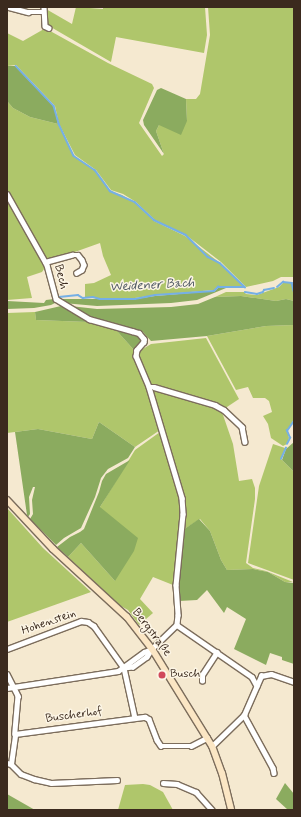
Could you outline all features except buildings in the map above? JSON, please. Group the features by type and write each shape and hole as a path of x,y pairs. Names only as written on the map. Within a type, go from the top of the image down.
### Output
{"main road":[{"name":"Bergstraße","path":"7,500 54,549 127,617 152,649 212,746 222,773 231,810"}],"street":[{"path":"9,7 28,12 44,9 45,26 49,28"},
{"path":"7,194 45,262"},
{"name":"Bech","path":"76,273 82,270 84,265 78,255 72,255 45,262 53,293 59,302 96,322 141,335 144,342 137,350 136,356 149,387"},
{"path":"7,688 112,673 124,668 133,667 147,657 152,649 177,625 176,585 183,514 182,498 149,387 154,387 219,408 242,428 246,442"},
{"name":"Hohenstein","path":"7,649 81,621 88,622 94,626 124,668"},
{"path":"177,625 252,677 256,686"},
{"path":"202,681 202,675 217,652"},
{"path":"124,668 135,718"},
{"path":"7,674 18,696 15,734 9,763 21,774 51,783 117,780"},
{"path":"212,746 244,715 261,676 265,674 294,682"},
{"path":"244,715 273,768 274,773"},
{"name":"Buscherhof","path":"15,734 145,717 149,719 157,740 161,746 191,746 207,738"},
{"path":"163,783 177,784 196,792 212,810"}],"green space":[{"path":"76,7 103,9 103,7 205,7 207,35 204,53 116,37 111,62 49,26 46,21 46,9 72,24"},
{"path":"208,7 294,7 294,277 281,277 273,281 246,287 221,262 186,235 155,220 136,202 123,194 111,190 96,170 75,155 59,124 55,106 16,65 7,66 7,33 23,41 44,29 108,63 152,84 154,88 139,123 162,156 164,154 156,131 159,125 187,121 186,99 196,99 200,94 210,35"},
{"path":"7,66 15,66 54,107 58,124 30,117 13,108 7,101"},
{"path":"161,88 186,99 187,121 181,135 159,125 156,131 164,154 144,125 143,120 157,90"},
{"path":"7,101 13,108 30,117 58,124 74,156 95,171 110,191 122,195 135,203 154,221 185,236 220,263 243,286 218,286 214,290 135,298 85,298 85,284 94,283 111,275 103,256 100,243 58,258 46,260 7,194"},
{"path":"7,199 46,266 42,272 27,277 32,298 7,300"},
{"path":"283,283 292,283 294,289 294,301 286,299 276,301 241,296 215,297 226,292 244,292 246,294 257,295 279,287"},
{"path":"218,288 226,288 197,300 171,303 97,306 63,303 58,299 135,299 215,291"},
{"path":"241,296 276,301 286,299 294,301 294,325 266,326 207,336 151,341 142,331 91,317 70,306 97,309 171,307 198,304 215,297"},
{"path":"54,299 55,303 51,305 34,308 7,309 7,301 44,303 46,300"},
{"path":"61,306 88,322 36,320 35,312"},
{"path":"35,312 36,320 88,322 116,330 134,350 134,354 143,373 160,430 135,447 99,422 92,439 38,429 7,433 7,313"},
{"path":"294,325 294,419 287,431 289,438 287,444 283,446 271,438 268,424 263,416 272,412 269,401 265,398 253,398 248,387 236,390 207,336 266,326"},
{"path":"116,330 137,336 141,339 141,343 134,350"},
{"path":"206,338 239,399 224,409 150,384 139,358 138,352 151,344"},
{"path":"156,389 213,406 222,412 233,444 239,481 252,479 255,488 255,499 246,563 253,568 266,571 293,582 285,582 268,572 253,569 227,570 221,560 210,531 200,519 183,530 184,497 152,391"},
{"path":"99,422 135,447 128,458 108,469 101,478 95,497 81,528 64,538 56,545 30,519 33,514 32,500 35,487 33,487 29,497 30,514 28,517 27,515 15,432 38,429 92,439"},
{"path":"160,432 180,498 182,513 173,585 153,577 140,599 153,613 139,625 128,610 119,605 68,557 81,543 115,581 100,507 135,450"},
{"path":"294,442 294,472 282,460 286,449"},
{"path":"273,444 285,448 281,459 294,472 294,580 248,563 259,486"},
{"path":"130,460 100,507 138,538 134,551 115,581 81,543 68,557 57,547 84,529 106,474"},
{"path":"7,508 43,548 91,592 7,622"},
{"path":"199,519 210,531 221,560 227,570 253,569 268,572 285,582 294,583 294,664 282,660 282,657 270,653 266,665 234,649 246,619 227,607 224,613 207,590 197,600 179,601 178,573 183,530"},
{"path":"285,783 294,794 294,810 288,810 276,799"},
{"path":"125,785 150,785 163,792 173,810 118,810"},
{"path":"7,794 35,810 8,810"}],"waterway":[{"path":"16,66 54,106 59,124 74,156 95,170 110,191 135,202 154,220 186,235 208,257 220,263 245,287"},
{"name":"Weidener Bach","path":"277,287 283,282 292,283 294,291"},
{"name":"Weidener Bach","path":"59,297 78,295 83,298 135,299 155,295 214,291 218,287 244,287"},
{"name":"Weidener Bach","path":"245,292 257,294 263,292 264,290 274,288"},
{"path":"287,444 290,438 287,431 294,421"},
{"path":"281,459 286,448"}],"place":[{"name":"Busch","path":"162,675"}]}
